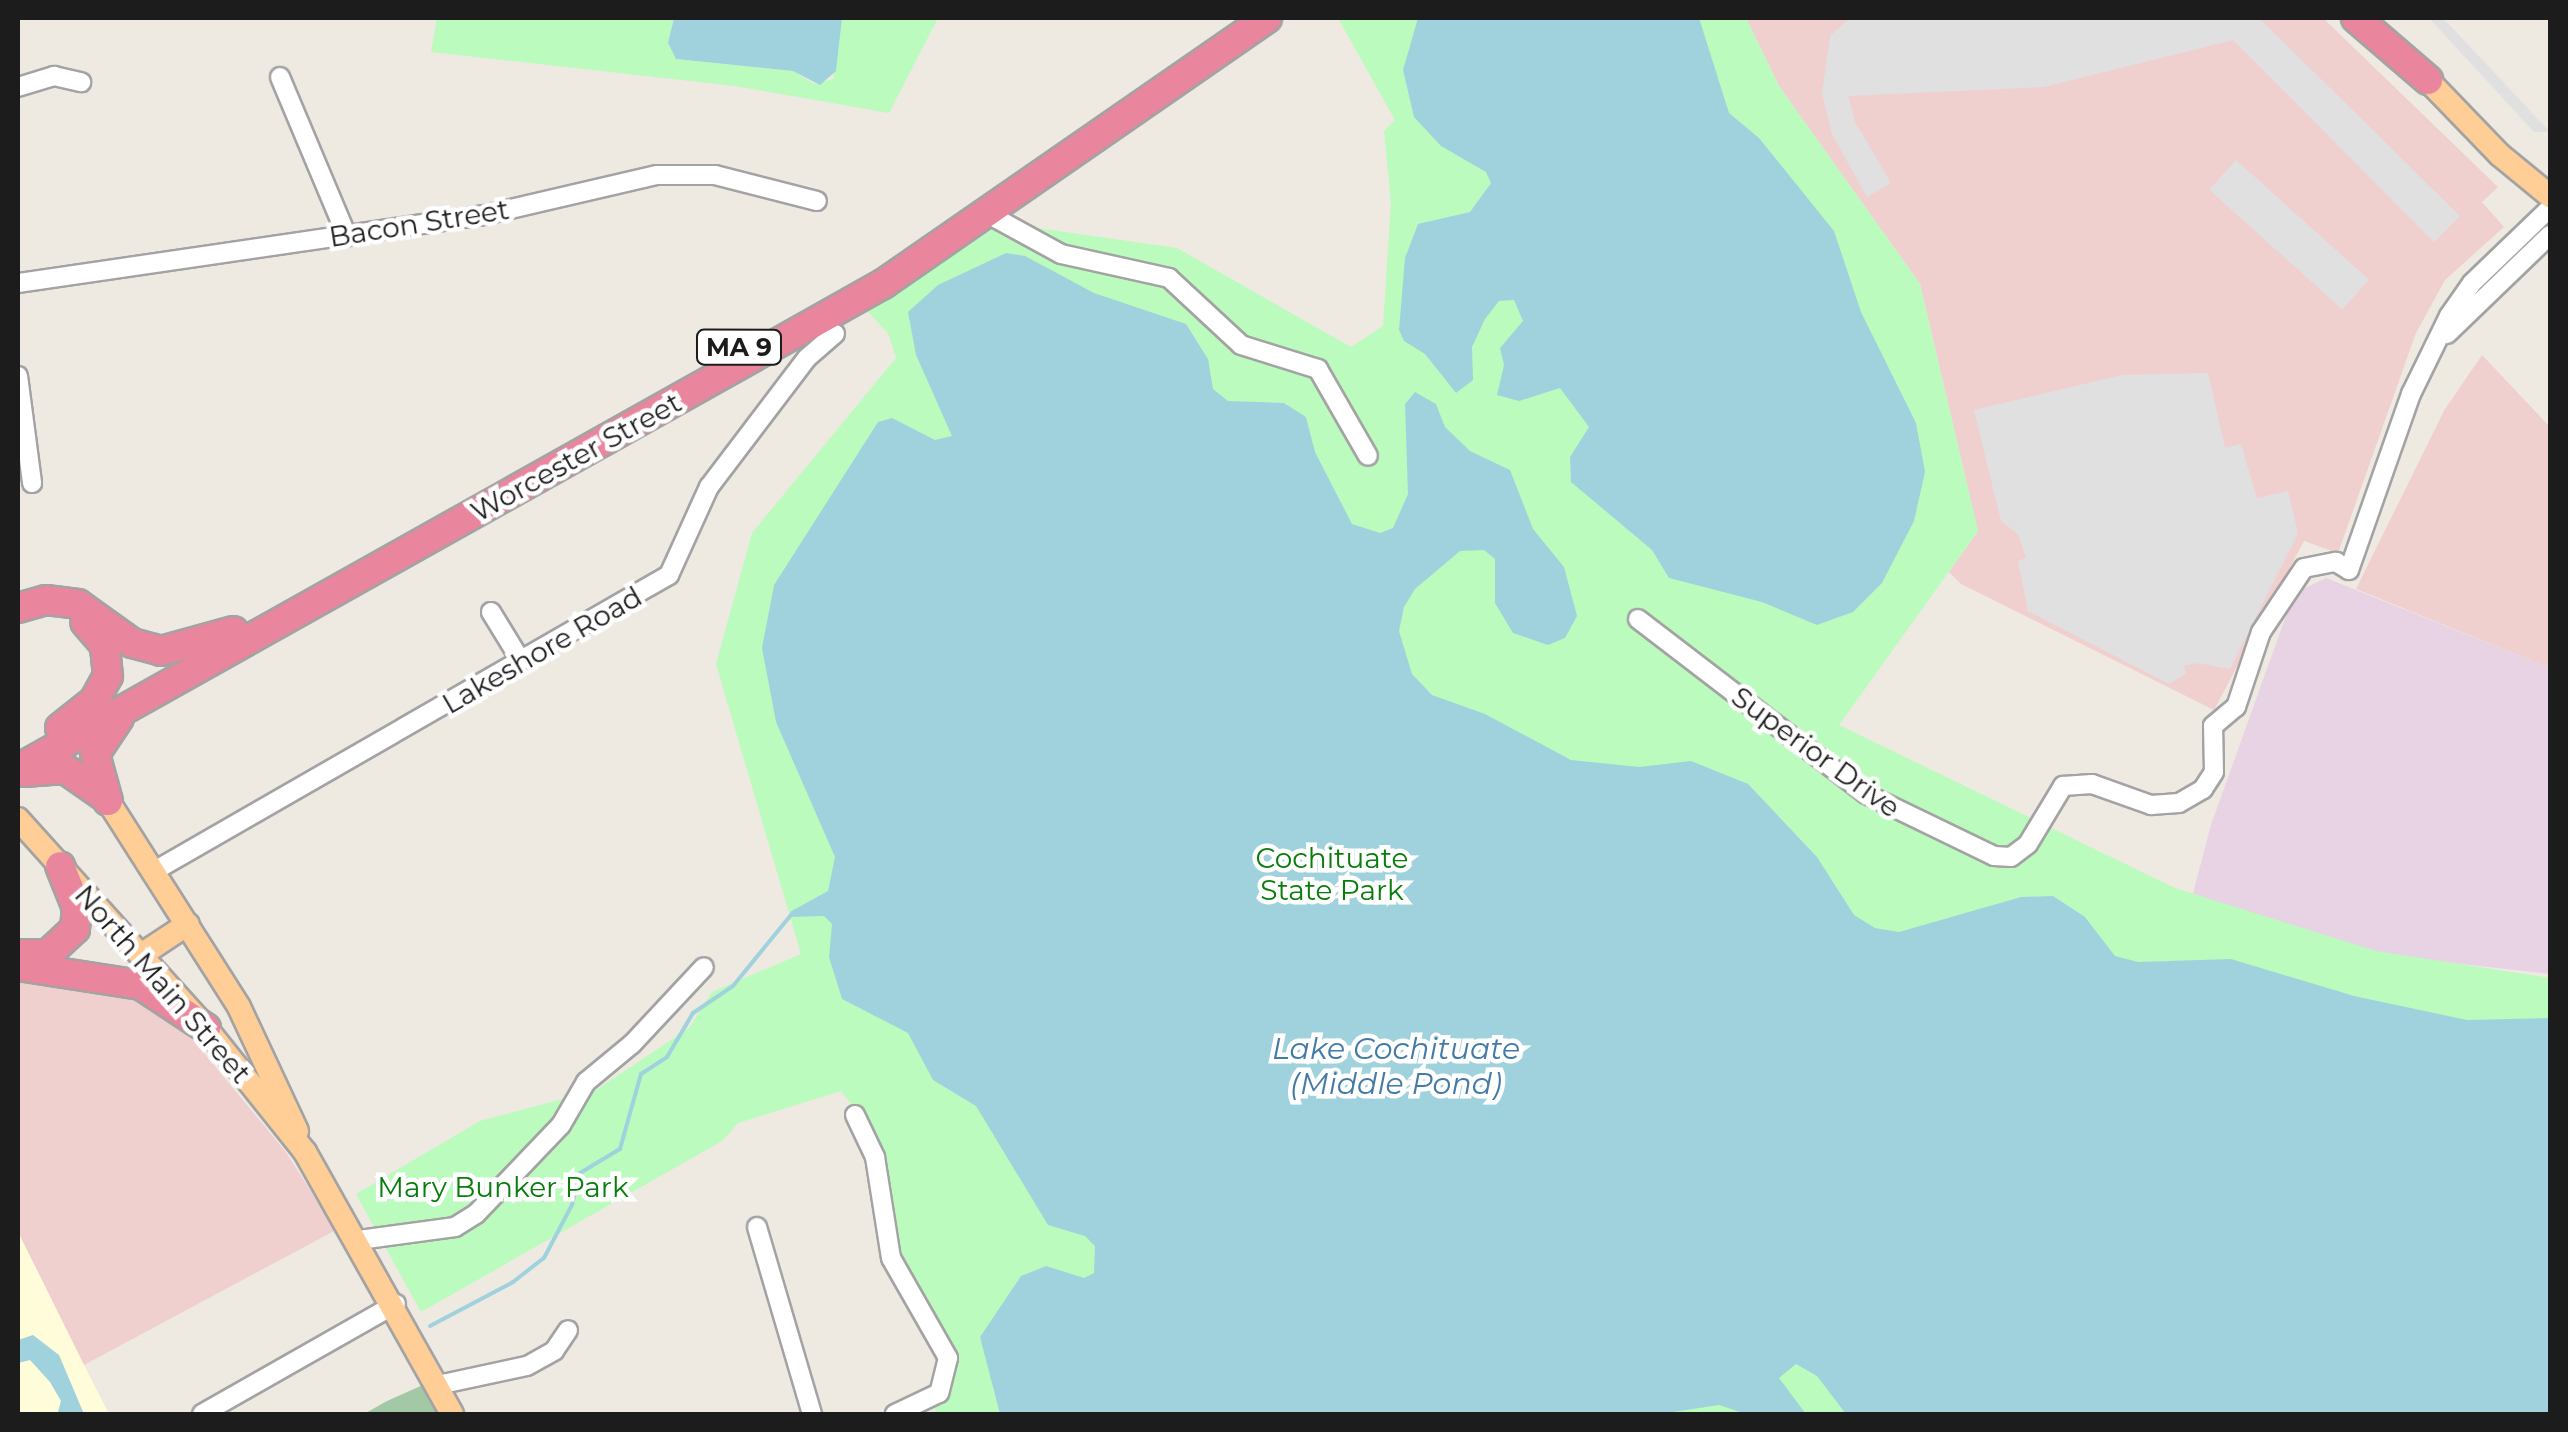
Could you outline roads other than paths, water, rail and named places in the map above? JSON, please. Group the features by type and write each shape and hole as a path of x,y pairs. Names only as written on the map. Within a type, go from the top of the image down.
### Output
{"highway":[{"name":"Worcester Street","path":"18,751 912,249 1237,18"},
{"name":"Worcester Street","path":"18,772 848,304 988,214 1267,18"},
{"path":"2356,18 2428,80"},
{"path":"18,608 46,600 78,604 132,644 161,651 232,631"},
{"path":"18,624 38,614 65,614 88,625 105,645 105,684 60,728"},
{"path":"108,801 96,749 135,704"},
{"path":"18,772 65,768 108,801"},
{"path":"18,952 48,954 75,929 77,908 60,866"},
{"path":"18,966 141,986 206,1028"}],"main road":[{"path":"2370,18 2510,164 2550,196"},
{"name":"North Main Street","path":"108,801 156,870 240,1007 305,1152"},
{"name":"North Main Street","path":"18,818 206,1028 305,1152 396,1304 452,1414"},
{"path":"140,955 188,924"}],"street":[{"path":"18,86 54,76 81,82"},
{"path":"280,77 348,236"},
{"name":"Bacon Street","path":"18,282 348,236 673,174 715,176 817,201"},
{"name":"Superior Drive","path":"1638,620 1875,800 1994,856 2011,856 2028,844 2063,786 2092,784 2151,805 2179,803 2203,789 2214,772 2213,726 2236,708 2262,632 2304,568 2336,562 2349,570 2432,348 2466,290 2550,208"},
{"path":"988,214 1061,254 1169,278 1241,345 1318,368 1368,456"},
{"name":"Superior Drive","path":"2432,348 2550,235"},
{"name":"Lakeshore Road","path":"156,870 669,575 708,487 807,358 835,334"},
{"path":"18,376 32,483"},
{"path":"491,612 521,661"},
{"path":"360,1240 455,1227 476,1214 561,1125 586,1082 632,1044 704,966"},
{"path":"855,1115 875,1157 888,1250 912,1302 945,1344 945,1383 930,1401 895,1414"},
{"path":"756,1227 812,1414"},
{"path":"202,1414 396,1304"},
{"path":"438,1385 537,1362 568,1330"}],"water":[{"path":"674,18 842,18 836,71 820,85 793,71 676,59 668,43"},
{"path":"1418,18 1699,18 1729,113 1759,138 1834,231 1861,312 1916,423 1925,472 1914,521 1882,583 1853,612 1817,625 1762,602 1669,578 1652,550 1571,482 1570,457 1589,427 1560,388 1519,401 1497,395 1504,365 1500,348 1523,321 1514,300 1499,301 1485,319 1472,347 1473,380 1456,393 1425,354 1404,341 1399,330 1405,258 1418,224 1470,212 1491,183 1486,172 1441,146 1414,117 1403,70"},
{"name":"Lake Cochituate (Middle Pond)","path":"1006,253 1025,256 1094,293 1186,324 1208,359 1213,389 1228,401 1284,403 1306,417 1315,452 1352,524 1380,533 1393,528 1408,494 1405,404 1415,392 1436,404 1445,427 1470,451 1510,470 1533,529 1564,567 1577,616 1565,638 1548,645 1513,633 1495,603 1495,559 1484,550 1460,551 1415,589 1404,607 1399,631 1412,674 1432,695 1485,714 1571,760 1639,767 1691,761 1748,784 1817,857 1854,915 1875,928 1899,932 2021,897 2053,896 2085,917 2115,956 2138,962 2231,959 2354,996 2467,1020 2550,1018 2550,1414 1846,1414 1817,1376 1796,1364 1779,1378 1806,1414 1746,1414 1719,1405 1660,1414 1000,1414 980,1337 1021,1276 1046,1266 1084,1278 1094,1273 1095,1246 1085,1236 1048,1225 976,1106 933,1080 908,1033 842,999 829,957 832,924 824,916 792,917 790,912 828,891 835,857 776,722 762,648 774,585 878,422 892,418 935,440 952,436 916,355 908,312 938,285"},
{"path":"33,1335 59,1355 84,1414 58,1412 61,1401 50,1382 30,1360 18,1363 18,1340"}],"waterway":[{"path":"430,1326 513,1282 544,1258 572,1205 580,1173 620,1149 641,1074 667,1057 693,1013 733,986 791,915"}],"park label":[{"name":"Cochituate State Park","path":"1332,874"},
{"name":"Mary Bunker Park","path":"503,1187"}]}
